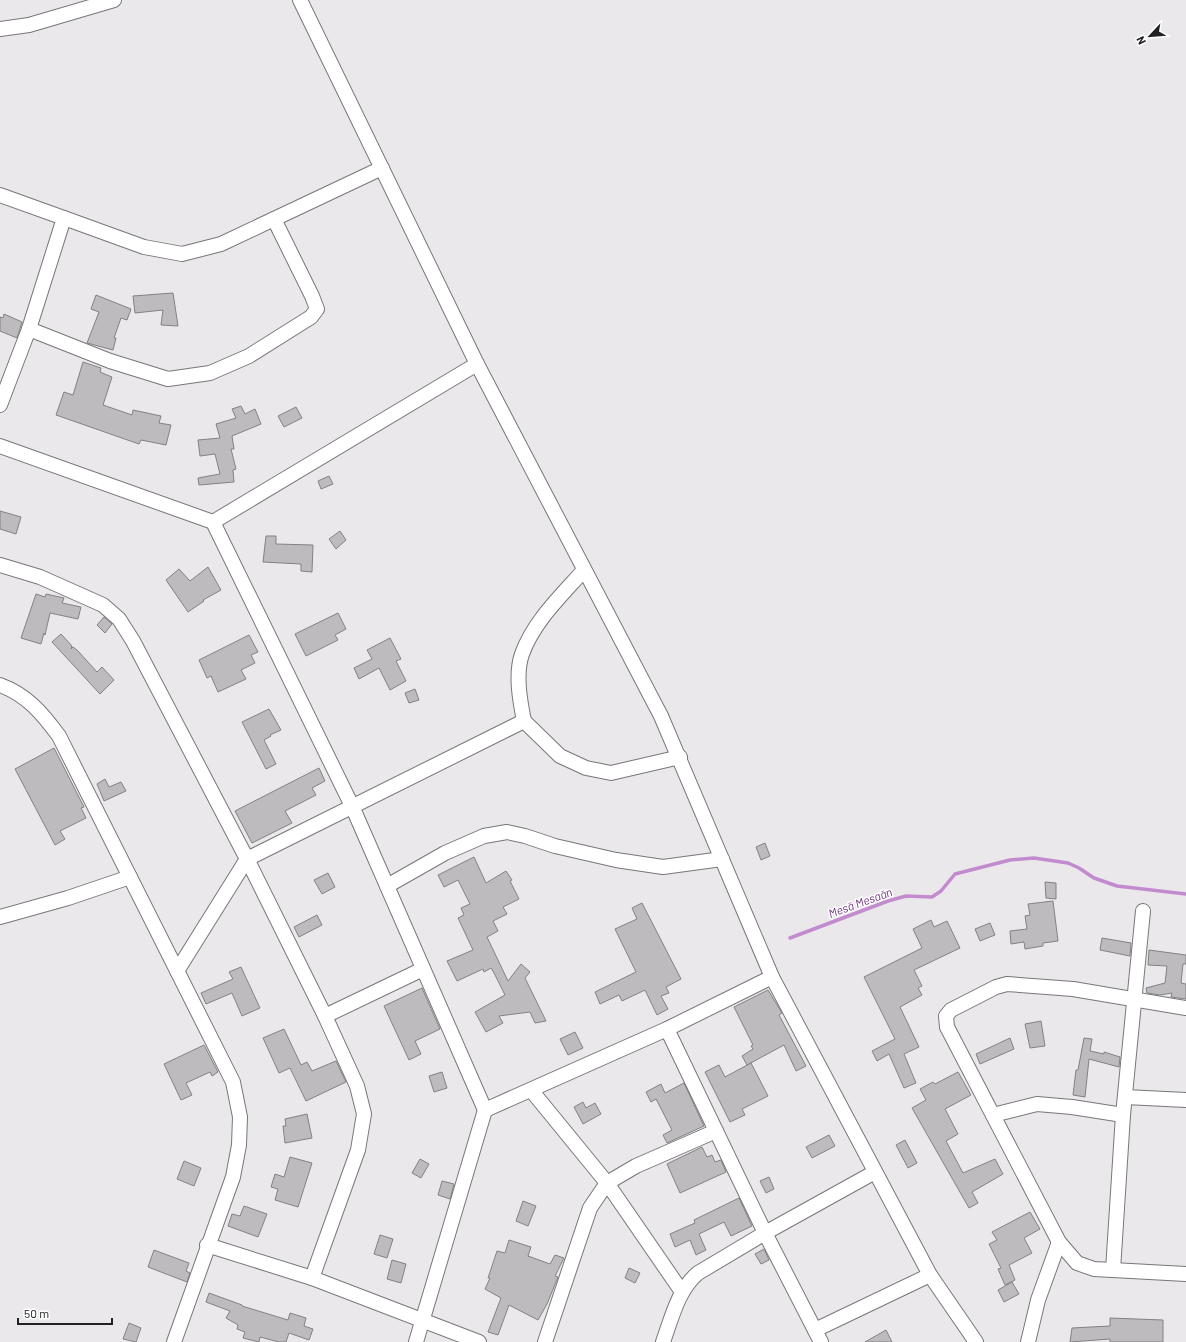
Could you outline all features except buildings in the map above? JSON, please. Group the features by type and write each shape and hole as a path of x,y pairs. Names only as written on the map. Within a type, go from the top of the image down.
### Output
{"street":[{"path":"0,29 29,25 114,0"},
{"path":"300,0 478,364 661,716 680,757 772,977 930,1275 976,1342"},
{"path":"0,194 144,247 182,254 221,244 382,168"},
{"path":"0,405 29,329 64,218"},
{"path":"29,329 110,361 168,379 210,373 249,356 311,317 317,309 274,219"},
{"path":"213,522 478,364"},
{"path":"0,446 213,522 352,806 485,1110 416,1342"},
{"path":"0,565 40,577 102,605 119,620 134,641 247,859 325,1016 357,1086 364,1114 358,1150 312,1278"},
{"path":"584,570 533,632 522,655 518,692 524,721 560,756 586,768 611,773 680,757"},
{"path":"0,685 11,689 39,709 59,736 233,1082 240,1117 239,1145 233,1177 207,1245 174,1342"},
{"path":"177,971 247,859 524,721"},
{"path":"387,886 445,853 484,836 507,832 555,846 616,860 663,867 722,859"},
{"path":"0,917 68,898 130,877"},
{"path":"1113,1270 1123,1115 1143,911"},
{"path":"325,1016 423,969"},
{"path":"485,1110 667,1028 772,977"},
{"path":"1186,1008 1134,998 1073,989 1007,984 996,987 951,1010 946,1016 947,1027 1059,1242 1077,1263 1094,1269 1186,1274"},
{"path":"667,1028 765,1233 818,1336 930,1275"},
{"path":"531,1090 607,1183 682,1292"},
{"path":"1125,1097 1186,1100"},
{"path":"993,1115 1037,1104 1072,1107 1123,1115"},
{"path":"545,1342 590,1208 607,1183 636,1166 716,1130"},
{"path":"663,1342 682,1292 689,1281 698,1273 765,1233 875,1172"},
{"path":"1028,1342 1038,1300 1059,1242"},
{"path":"207,1245 312,1278 479,1342"}],"waterway":[{"name":"Mesā Mesaān","path":"790,938 888,901 906,896 932,897 941,891 955,874 1010,860 1034,858 1068,863 1094,878 1117,886 1186,894"}]}
